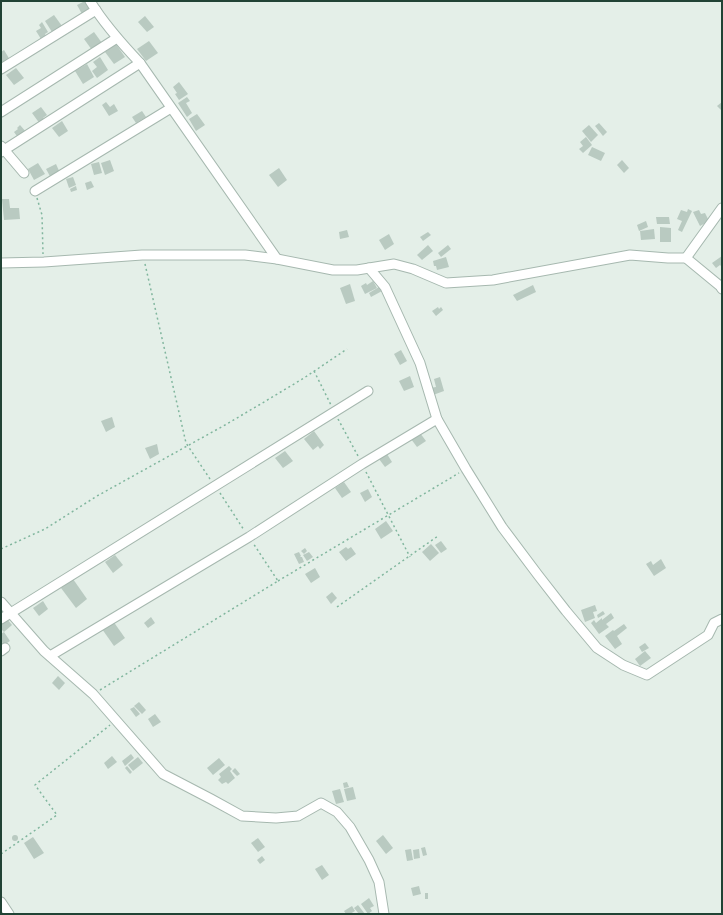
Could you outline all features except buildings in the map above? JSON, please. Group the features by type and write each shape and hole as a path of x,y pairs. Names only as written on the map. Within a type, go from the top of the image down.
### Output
{"street":[{"path":"90,1 117,38 140,63 277,259"},
{"path":"1,69 96,10"},
{"path":"1,112 117,38"},
{"path":"24,173 2,149 140,63"},
{"path":"35,190 49,183 171,108"},
{"path":"686,258 722,208"},
{"path":"1,263 44,262 142,255 245,255 277,259 333,270 357,270 394,264 412,269 446,283 493,280 630,255 686,258 722,289"},
{"path":"369,268 385,287 420,362 437,419 466,469 502,527 566,611 597,648 623,665 647,675 708,635 714,623 722,620"},
{"path":"1,619 368,391"},
{"path":"50,656 249,537 362,464 437,419"},
{"path":"1,602 44,651 93,694 163,774 242,816 276,818 298,816 321,803 338,812 350,827 369,860 379,882 384,914"},
{"path":"1,902 8,914"}],"path":[{"path":"35,190 42,215 44,262"},
{"path":"1,549 45,529 98,496 225,425 304,378 347,349"},
{"path":"278,581 466,469"},
{"path":"337,607 438,536"},
{"path":"1,854 57,815 35,785 116,721"}]}
